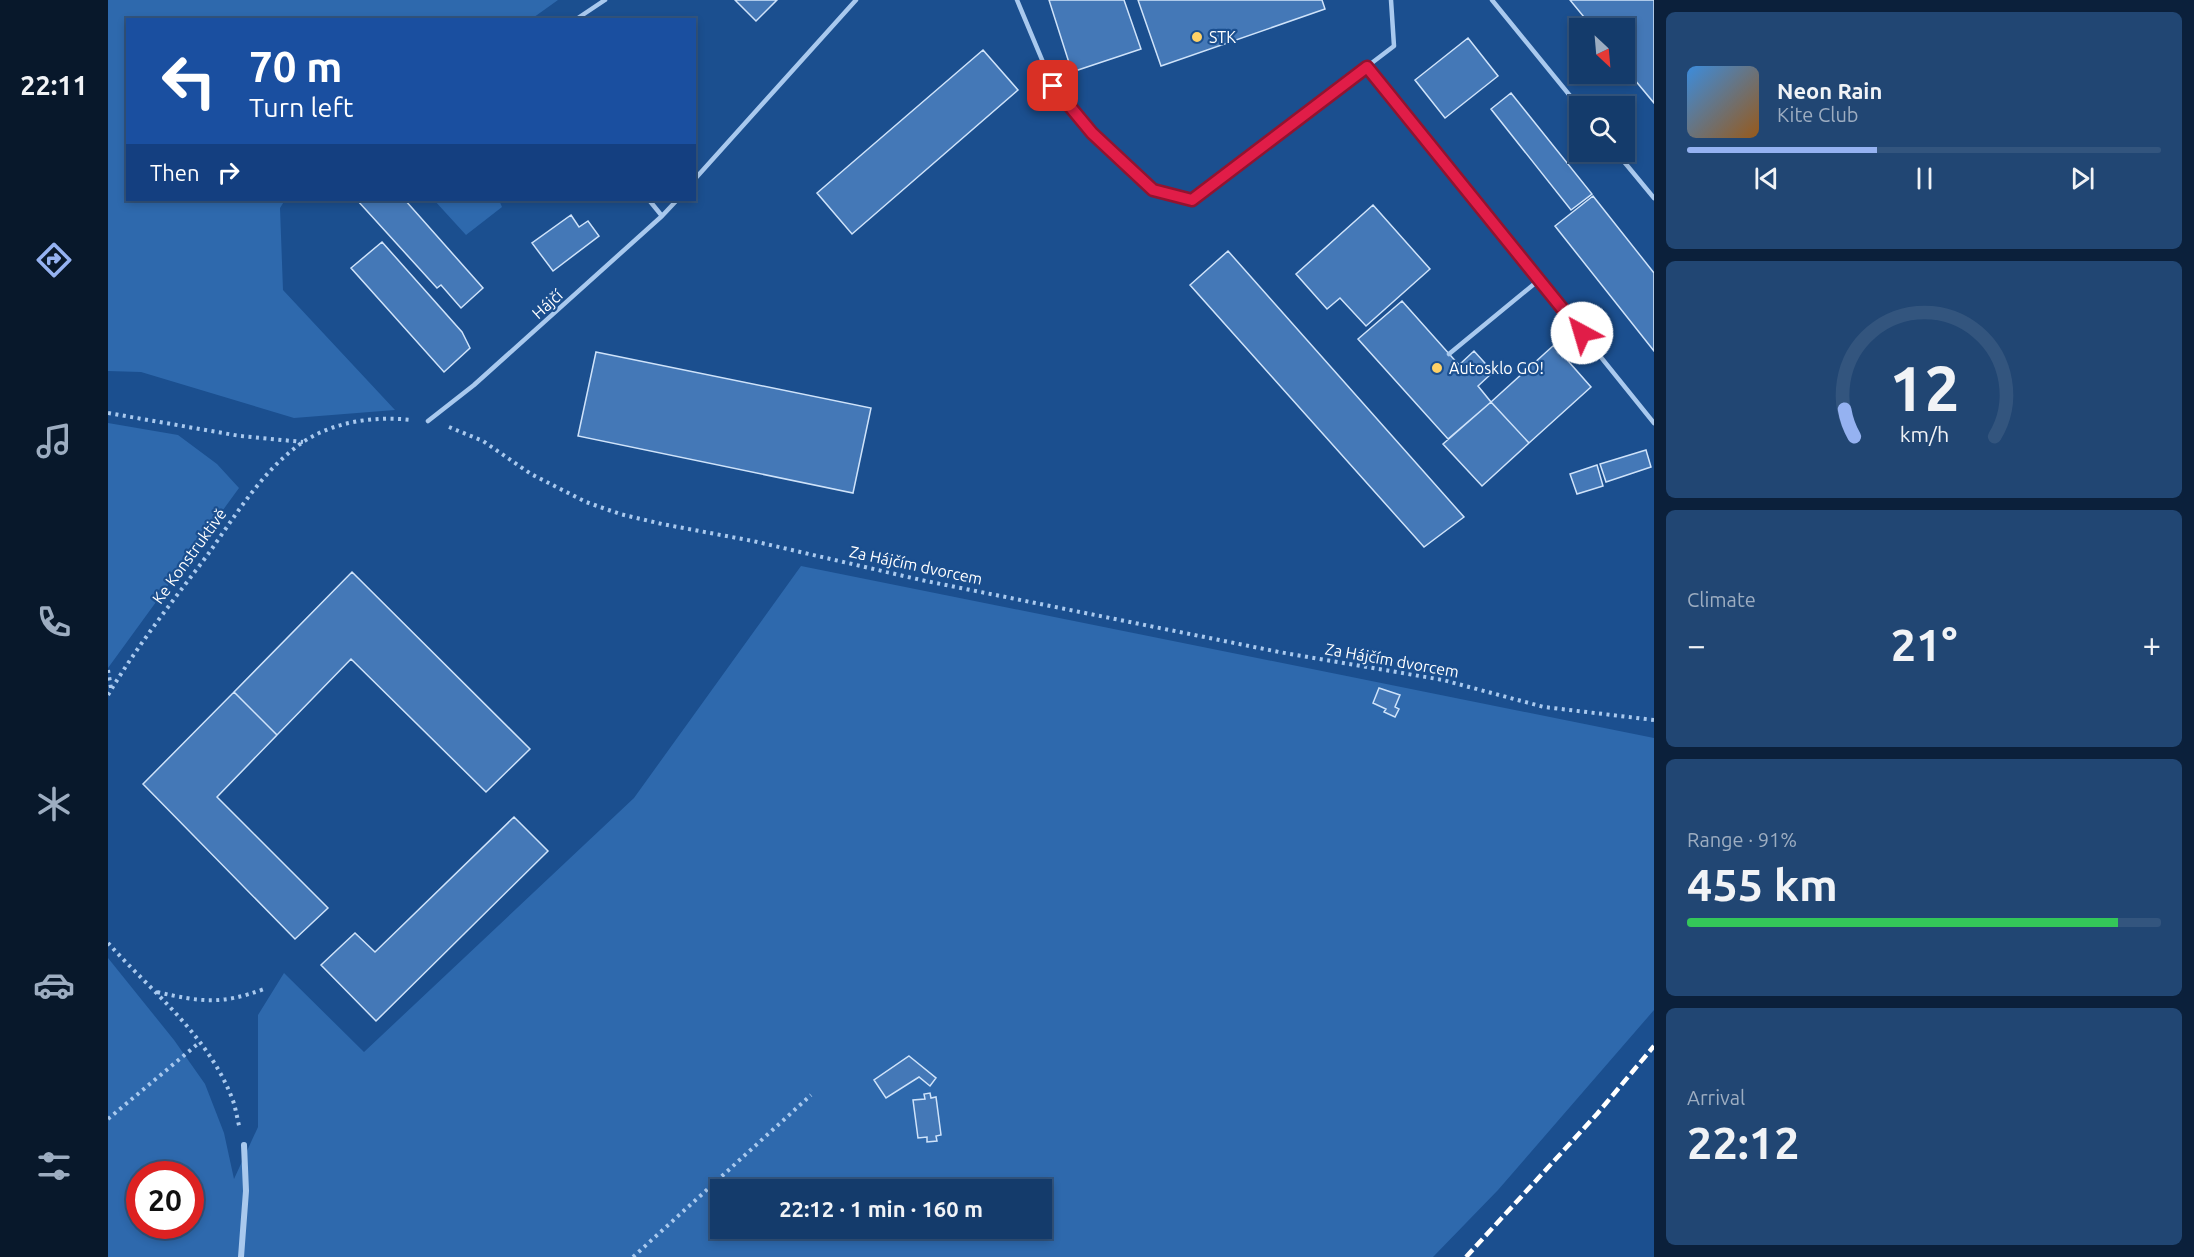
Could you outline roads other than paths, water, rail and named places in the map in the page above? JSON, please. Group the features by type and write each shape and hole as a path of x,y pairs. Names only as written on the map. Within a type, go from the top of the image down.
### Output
{"street":[{"path":"241,1257 246,1191 244,1144"}],"lane":[{"path":"578,18 605,0"},
{"path":"696,178 856,0"},
{"path":"1017,0 1053,86 1092,133 1153,190 1192,200 1395,46 1391,0"},
{"path":"1492,0 1570,96"},
{"path":"1367,67 1654,423"},
{"path":"1624,162 1654,198"},
{"path":"650,201 663,216"},
{"name":"Hájčí","path":"428,421 474,385 663,216 676,201"},
{"path":"1449,354 1539,280"}],"railway":[{"path":"1466,1257 1597,1114 1654,1046"}],"place":[{"name":"STK","path":"1197,37"},
{"name":"Autosklo GO!","path":"1437,368"}]}
